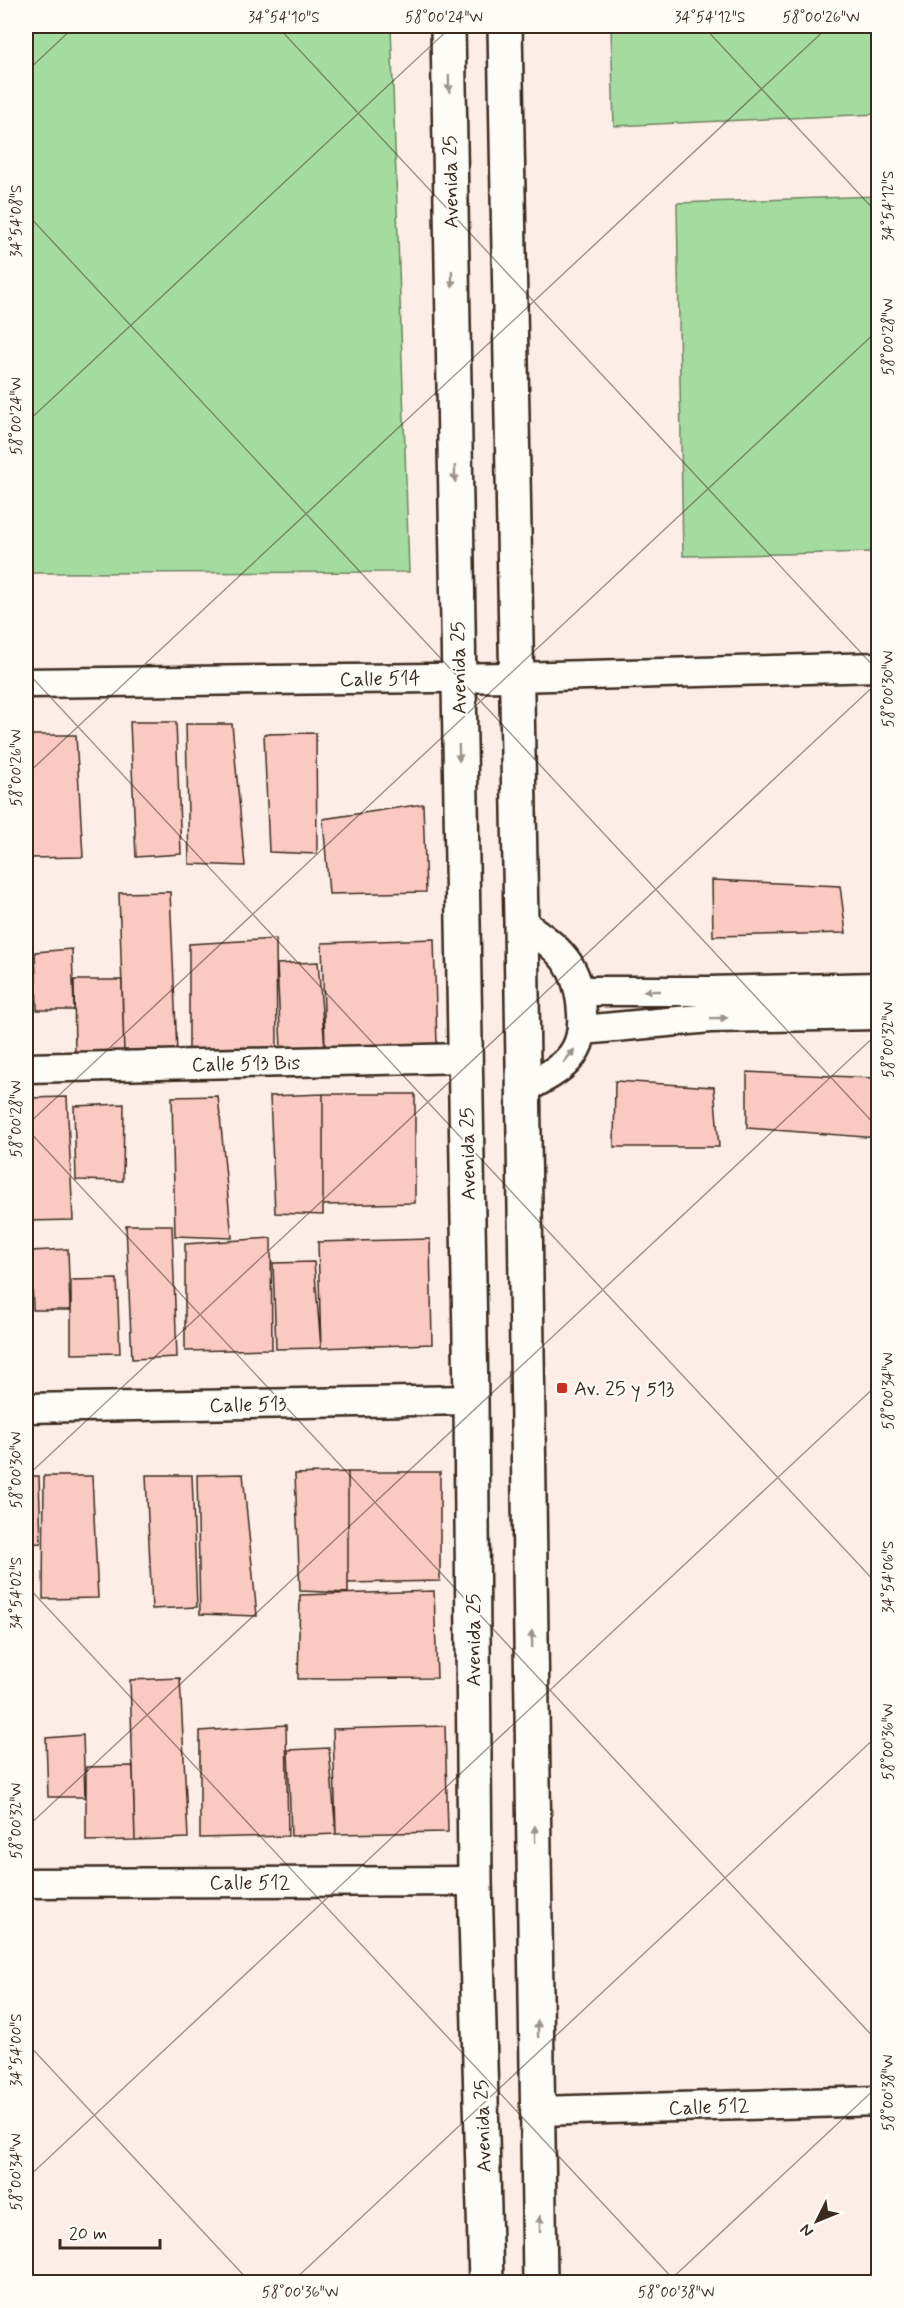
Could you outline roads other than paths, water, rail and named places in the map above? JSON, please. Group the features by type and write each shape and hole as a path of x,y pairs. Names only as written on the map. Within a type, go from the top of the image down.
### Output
{"main road":[{"name":"Avenida 25","path":"448,26 471,1400 475,1881 486,2283"},
{"path":"505,26 521,922 540,2283"}],"street":[{"name":"Calle 514","path":"26,683 515,677 879,667"},
{"path":"521,922 552,944 576,976 580,991 583,1030 579,1044 569,1059 522,1090"},
{"path":"583,1030 710,1018 803,1003 879,987"},
{"path":"580,991 682,991 803,1003 879,1015"},
{"path":"682,991 685,1021"},
{"name":"Calle 513 Bis","path":"26,1068 466,1058"},
{"name":"Calle 513","path":"26,1408 471,1400"},
{"name":"Calle 512","path":"26,1883 475,1881"},
{"name":"Calle 512","path":"539,2111 879,2101"}],"place":[{"name":"Av. 25 y 513","path":"562,1388"}]}
